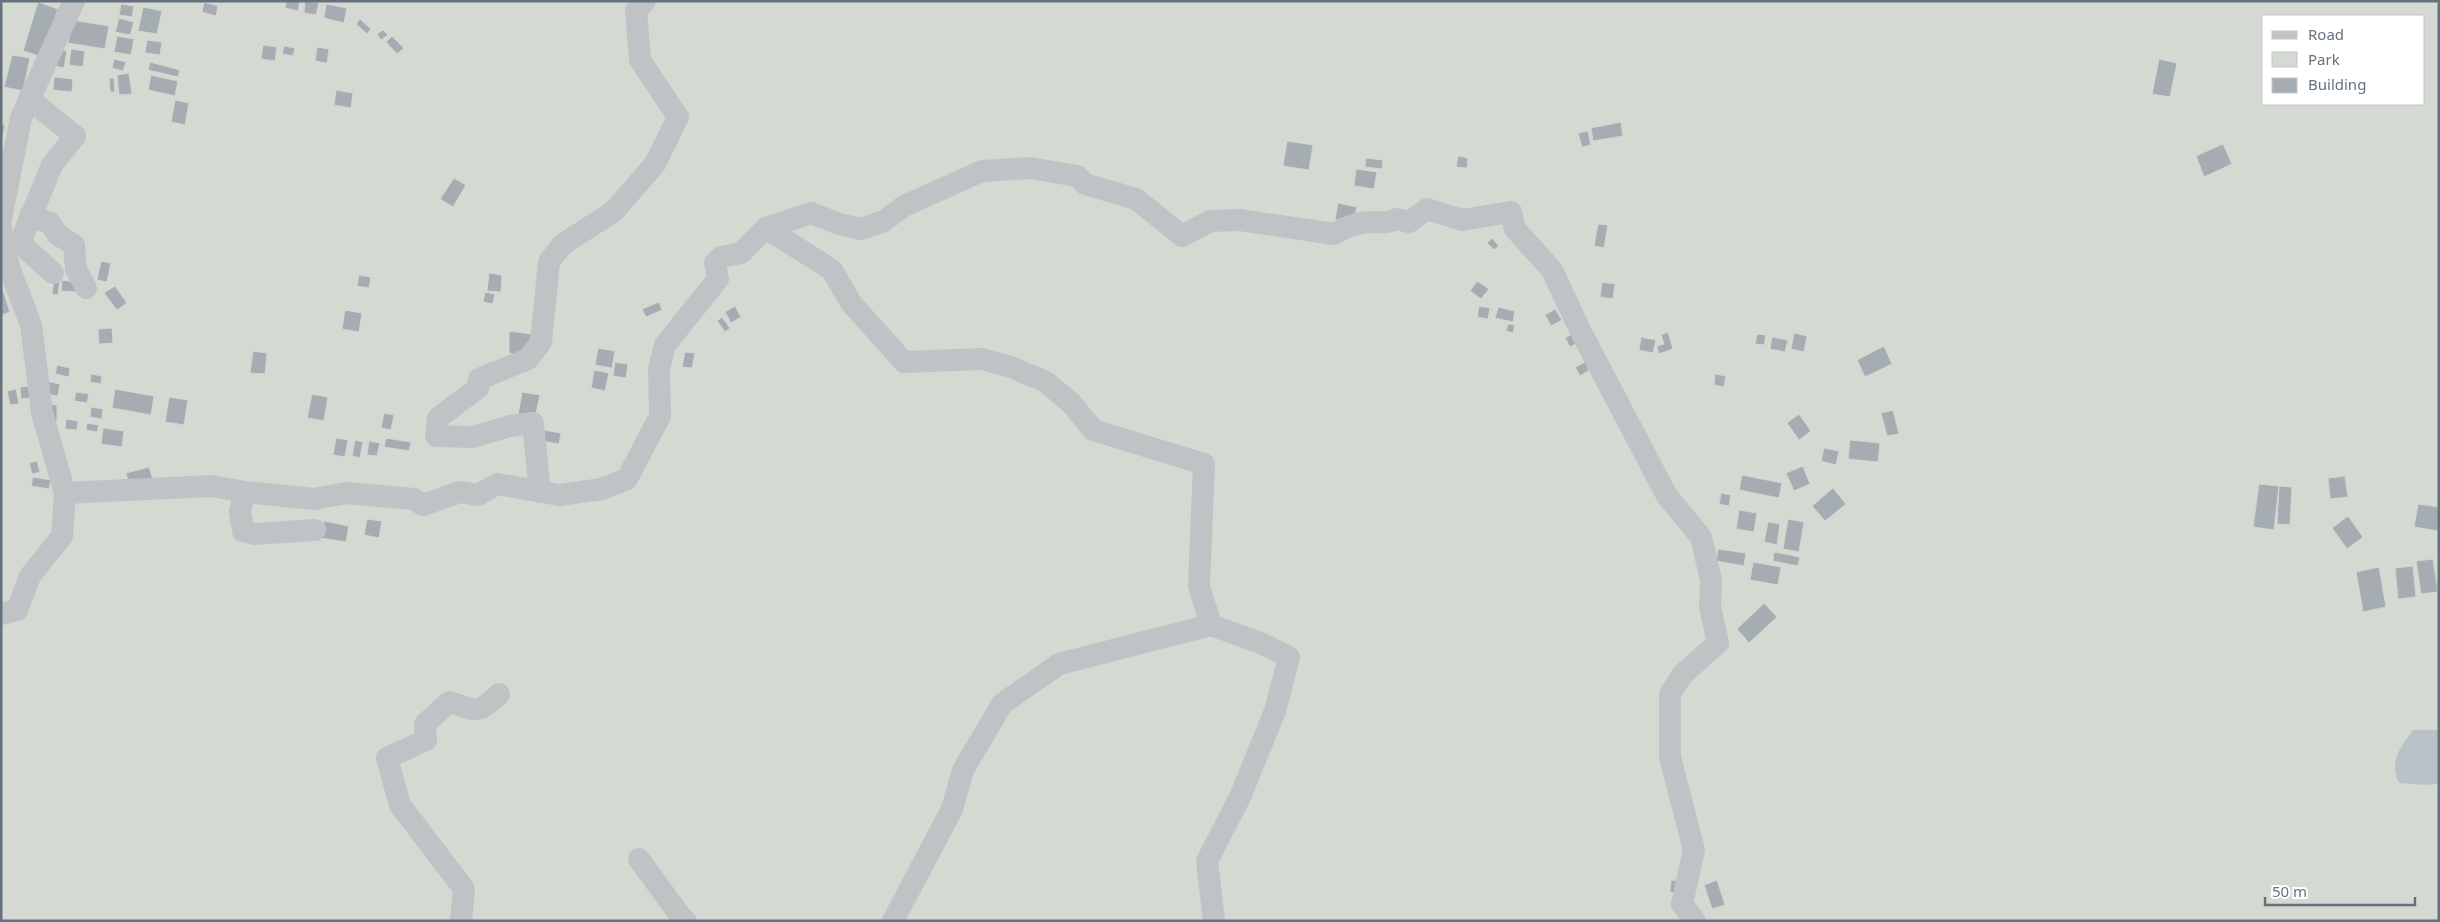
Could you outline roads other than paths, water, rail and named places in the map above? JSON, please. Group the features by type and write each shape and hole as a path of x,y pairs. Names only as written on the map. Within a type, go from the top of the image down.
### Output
{"street":[{"path":"1,219 21,118 74,1"},
{"path":"540,492 533,423 510,426 472,437 436,436 438,418 478,388 479,379 528,359 541,342 550,262 562,245 614,211 655,164 678,117 640,60 636,11 645,1"},
{"path":"30,99 75,136 52,165 20,244 53,273"},
{"path":"65,493 212,486 245,492 314,499 346,493 414,499 423,505 460,492 478,495 497,484 559,495 602,489 627,478 660,416 659,369 665,345 718,279 715,263 721,257 741,253 766,228 811,213 839,224 861,229 884,221 904,206 982,171 1030,168 1077,176 1085,184 1136,199 1182,236 1210,221 1240,220 1334,234 1345,226 1370,222 1390,223 1396,219 1409,222 1427,210 1462,220 1511,212 1515,229 1552,270 1580,330 1667,496 1701,537 1711,580 1710,607 1718,643 1683,674 1670,694 1670,757 1694,850 1682,904 1695,921"},
{"path":"30,216 50,223 58,235 74,245 76,269 86,288"},
{"path":"1,228 9,267 31,325 42,413 65,493 62,536 30,576 18,610 1,614"},
{"path":"766,228 832,270 851,303 904,362 982,359 1010,367 1046,382 1072,404 1093,430 1204,464 1198,586 1211,625"},
{"path":"245,492 240,511 243,531 254,534 315,530"},
{"path":"893,921 952,810 963,770 1002,704 1059,664 1211,625 1263,644 1289,657 1275,711 1240,796 1206,860 1214,921"},
{"path":"460,921 464,889 400,805 387,758 426,740 425,724 449,702 474,711 484,709 499,694"},
{"path":"639,859 681,917 686,921"}]}
